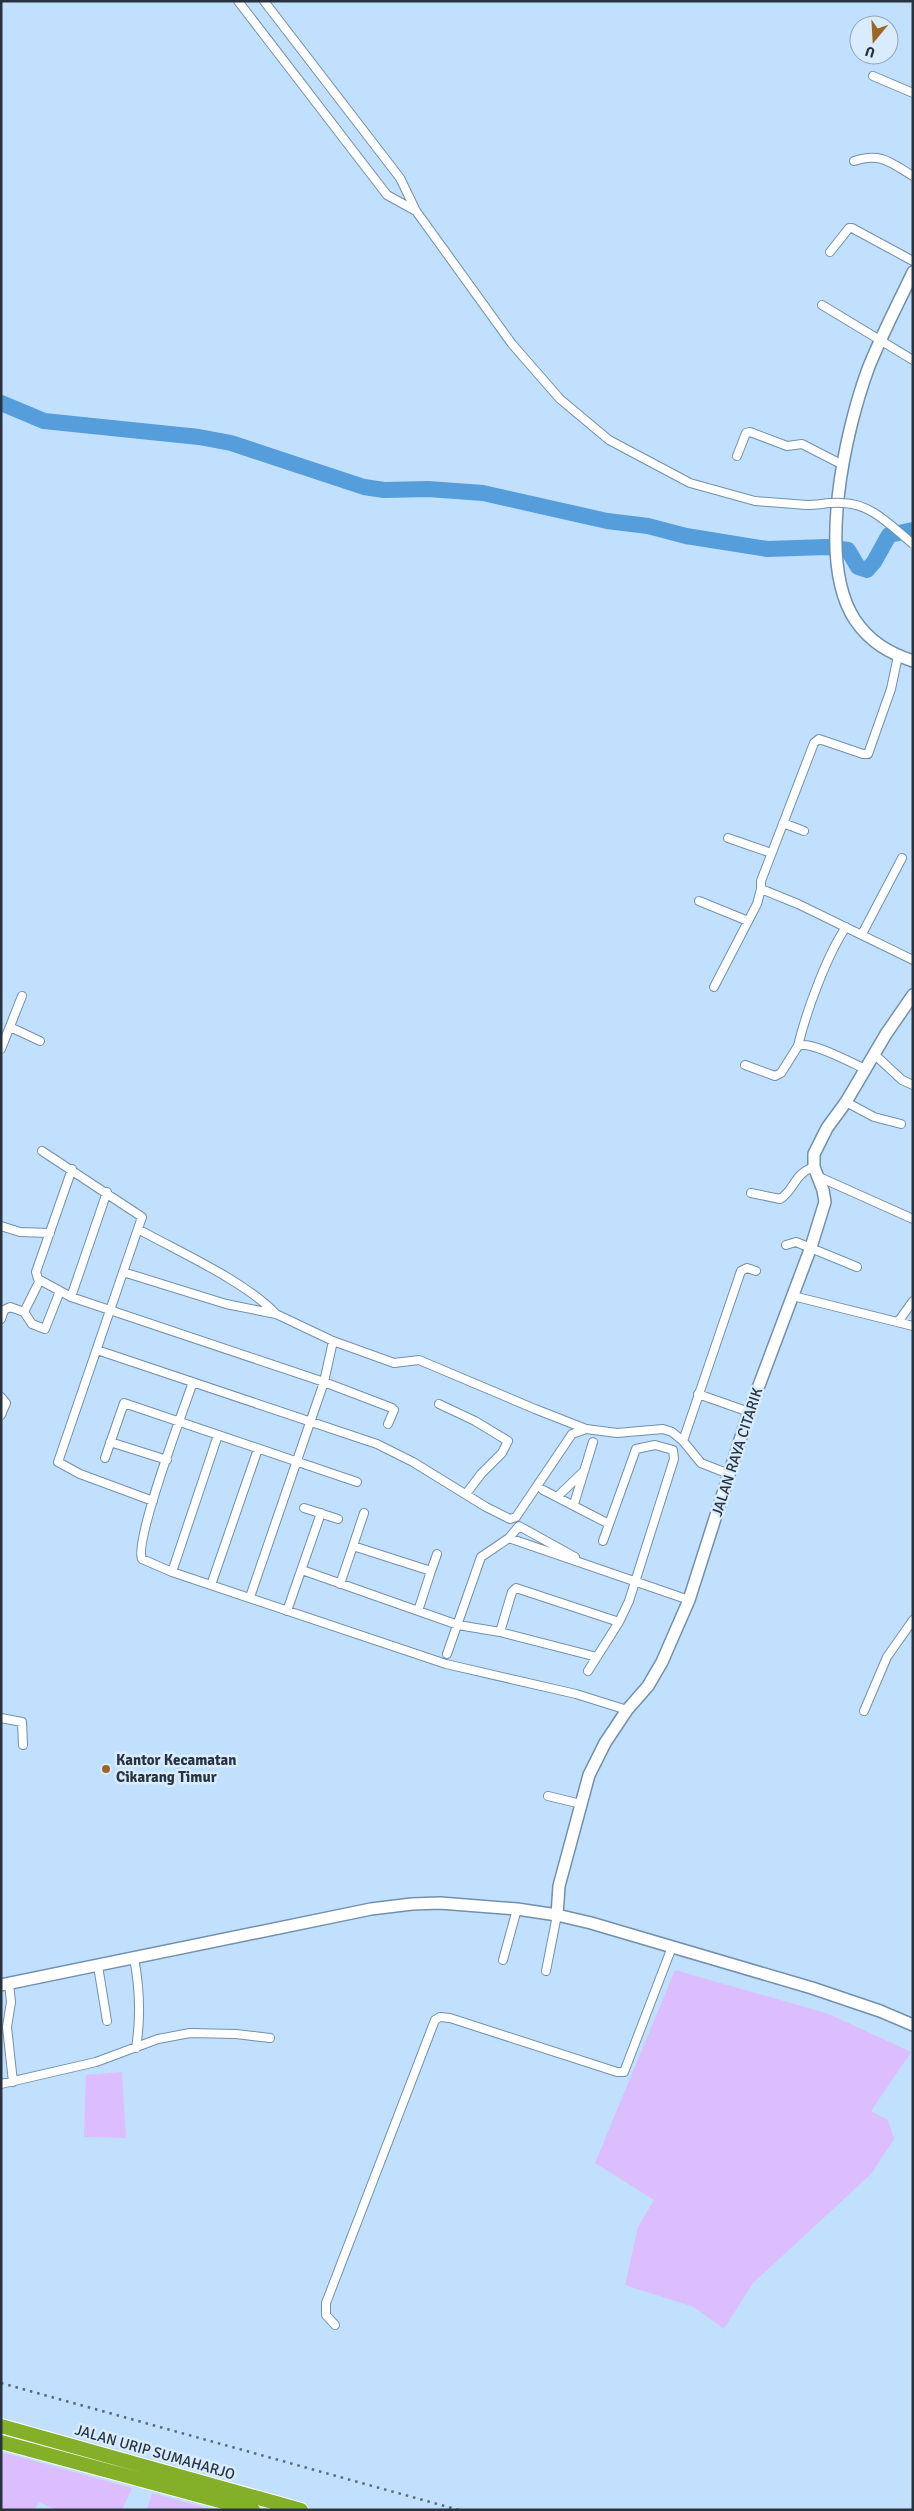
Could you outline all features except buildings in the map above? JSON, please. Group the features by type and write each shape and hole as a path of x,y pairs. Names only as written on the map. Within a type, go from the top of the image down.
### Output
{"highway":[{"name":"JALAN URIP SUMAHARJO","path":"1,2426 301,2510"},
{"name":"JALAN URIP SUMAHARJO","path":"1,2442 254,2510"}],"street":[{"path":"238,1 387,195 416,211"},
{"path":"264,1 400,178 416,211 512,344 560,400 610,440 690,483 755,501 807,506 843,502 860,505 874,512 913,544"},
{"path":"873,76 913,93"},
{"path":"854,161 872,156 885,160 913,176"},
{"path":"830,252 849,228 852,228 913,261"},
{"path":"912,276 880,341 856,409 843,465 836,538 841,589 855,620 876,644 898,656 913,661"},
{"path":"822,305 913,360"},
{"path":"737,456 746,433 750,432 787,446 802,444 843,465"},
{"path":"714,988 757,904 761,880 816,740 868,754 891,689 898,656"},
{"path":"783,823 804,831"},
{"path":"728,838 771,853"},
{"path":"862,934 902,858"},
{"path":"761,889 862,934 913,960"},
{"path":"699,901 748,921"},
{"path":"745,1065 775,1076 781,1073 798,1046 804,1022 827,964 846,927"},
{"path":"815,1172 814,1154 821,1139 913,995"},
{"path":"1,1049 4,1035 10,1027 22,996"},
{"path":"10,1027 40,1041"},
{"path":"798,1046 802,1044 815,1047 865,1069"},
{"path":"874,1054 902,1080 913,1085"},
{"path":"846,1102 874,1117 901,1124"},
{"path":"42,1151 141,1214 138,1229 58,1462 89,1478 153,1501"},
{"path":"72,1169 36,1272 36,1277 71,1297 324,1382 392,1408 393,1412 388,1424"},
{"path":"751,1194 775,1199 783,1198 797,1176 803,1171 815,1172 913,1219"},
{"name":"JALAN RAYA CITARIK","path":"557,1915 559,1886 589,1775 627,1710 648,1686 662,1662 689,1600 749,1412 794,1296 825,1202 824,1190 815,1172"},
{"path":"71,1297 107,1192"},
{"path":"1,1226 20,1232 50,1233"},
{"path":"138,1229 245,1289 264,1302 276,1314"},
{"path":"786,1245 796,1242 857,1267"},
{"path":"683,1441 741,1271 747,1268 756,1271"},
{"path":"123,1272 226,1304 276,1314 333,1341 394,1363 418,1360 535,1410 586,1428 617,1433 663,1429 672,1432 683,1441 701,1463 729,1474"},
{"path":"24,1312 40,1280"},
{"path":"1,1319 4,1310 10,1307 24,1312 32,1324 45,1329 60,1291"},
{"path":"794,1296 913,1326"},
{"path":"898,1322 913,1301"},
{"path":"250,1597 324,1382 333,1341"},
{"path":"97,1350 377,1444 413,1462 505,1517 513,1519 572,1434 586,1428"},
{"path":"193,1382 153,1501 140,1555 148,1563 446,1664 576,1694 627,1710"},
{"path":"698,1394 749,1412"},
{"path":"1,1397 6,1403 1,1415"},
{"path":"105,1458 124,1404 357,1482"},
{"path":"439,1404 476,1421 508,1441 502,1453 481,1474 466,1494"},
{"path":"172,1572 218,1435"},
{"path":"110,1442 167,1460"},
{"path":"574,1504 593,1442"},
{"path":"588,1671 619,1622 635,1582 674,1459 673,1450 655,1445 636,1449 604,1541"},
{"path":"211,1585 258,1449"},
{"path":"557,1497 584,1471"},
{"path":"544,1490 609,1524"},
{"path":"304,1508 338,1519"},
{"path":"288,1610 321,1513"},
{"path":"340,1584 364,1513"},
{"path":"447,1654 481,1557 509,1538 519,1526 594,1568"},
{"path":"509,1538 689,1600"},
{"path":"353,1546 431,1571"},
{"path":"418,1611 437,1554"},
{"path":"302,1570 458,1625 500,1632 597,1657"},
{"path":"500,1632 512,1592 516,1588 619,1622"},
{"path":"864,1711 887,1658 913,1620"},
{"path":"1,1718 22,1722 23,1745"},
{"path":"548,1796 581,1804"},
{"path":"13,2082 7,2026 11,2002 5,1985 391,1906 440,1903 517,1909 557,1915 812,1988 880,2011 913,2025"},
{"path":"503,1960 517,1909"},
{"path":"546,1971 557,1915"},
{"path":"335,2325 326,2315 326,2303 435,2020 440,2017 450,2018 608,2069 624,2072 672,1947"},
{"path":"134,1958 140,1996 140,2023 136,2048"},
{"path":"98,1966 107,2021"},
{"path":"1,2084 96,2062 158,2039 190,2032 270,2038"}],"shaded area":[{"path":"675,1970 829,2014 911,2052 871,2111 888,2120 894,2139 871,2174 753,2283 724,2329 694,2307 625,2285 638,2227 654,2200 595,2163"},
{"path":"122,2072 126,2138 84,2137 86,2075"},
{"path":"1,2452 132,2488 122,2510 57,2510 39,2502 34,2510 1,2510"},
{"path":"152,2493 213,2510 147,2510"}],"waterway":[{"path":"1,403 44,421 199,437 231,443 364,487 384,490 428,489 483,493 607,521 648,526 686,536 767,549 827,547 848,550 858,567 867,570 874,562 889,535 913,530"}],"railway":[{"path":"1,2383 459,2510"}],"place":[{"name":"Kantor Kecamatan Cikarang Timur","path":"106,1769"}]}
